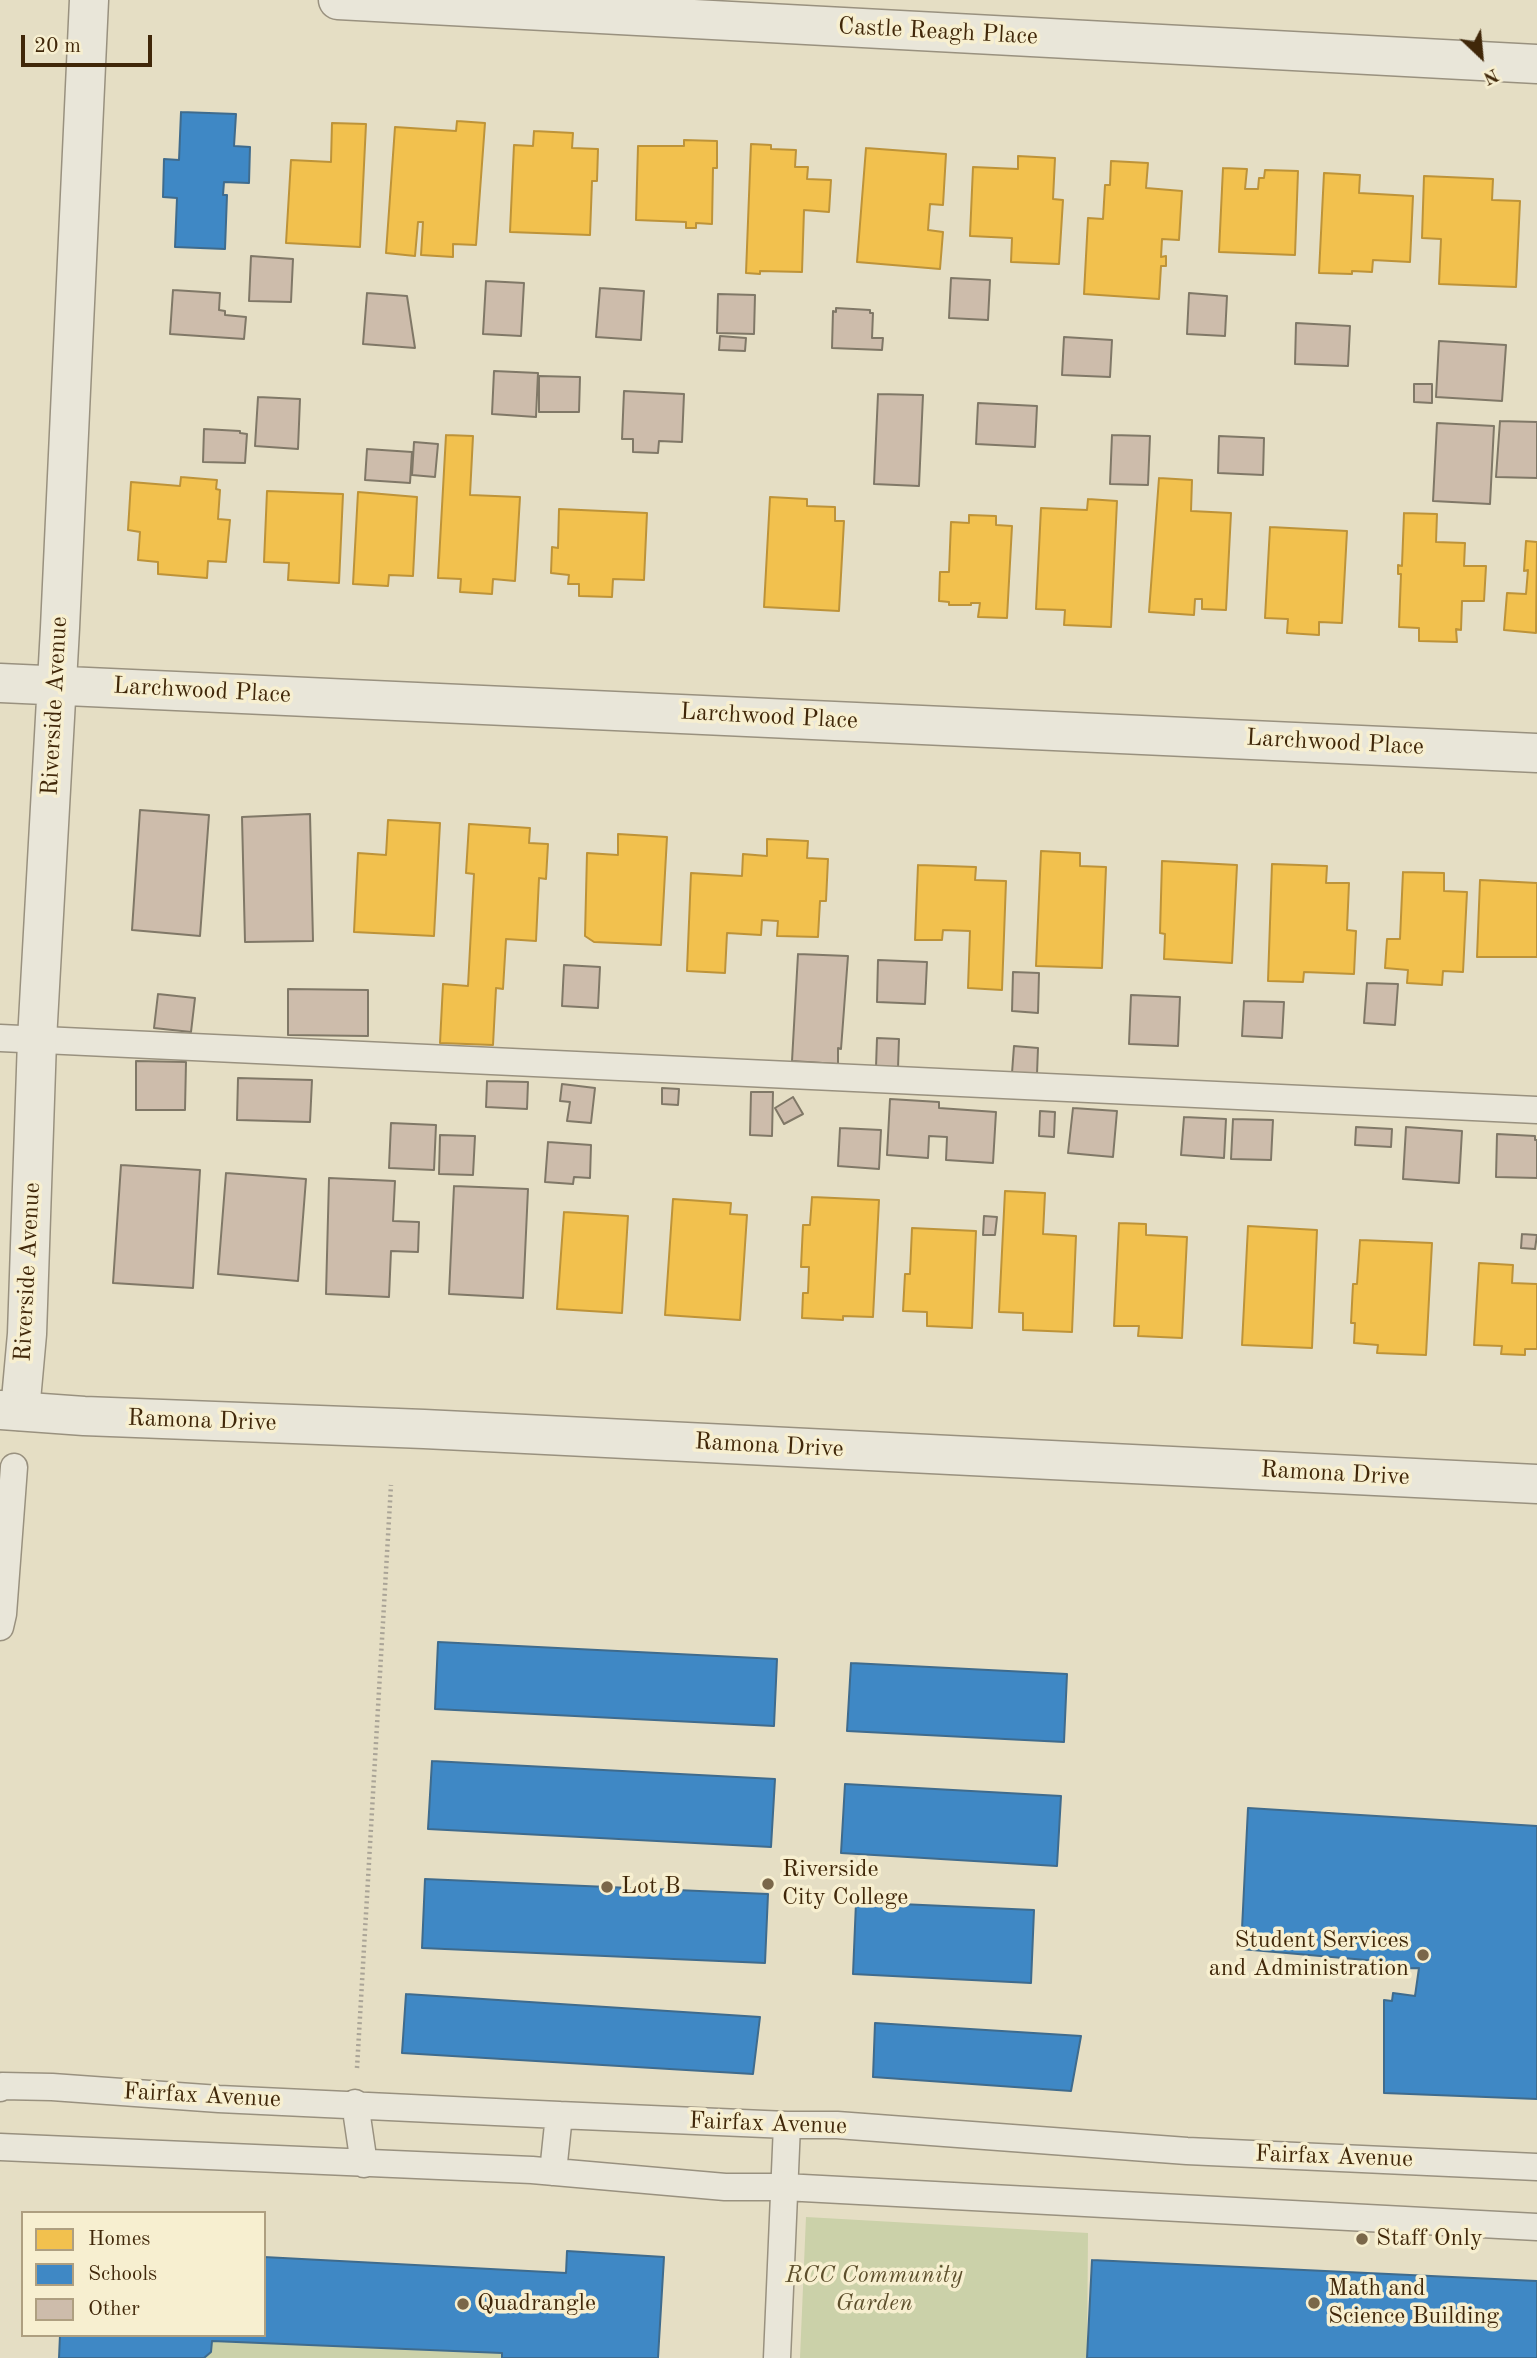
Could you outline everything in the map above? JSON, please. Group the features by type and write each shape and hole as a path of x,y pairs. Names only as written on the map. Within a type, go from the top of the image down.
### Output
{"street":[{"name":"Riverside Avenue","path":"10,1410 27,1334 19,1039 56,685 89,0"},
{"name":"Castle Reagh Place","path":"338,0 1537,64"},
{"name":"Larchwood Place","path":"0,683 1537,752"},
{"name":"Ramona Drive","path":"10,1410 84,1416 424,1429 1537,1484"}],"lane":[{"path":"19,1039 1537,1110"},
{"path":"0,1627 14,1467"},
{"name":"Fairfax Avenue","path":"0,2088 52,2087 219,2099 787,2125 837,2125 1187,2151 1537,2167"},
{"path":"355,2104 364,2164"},
{"path":"553,2172 559,2115"},
{"path":"777,2358 787,2125"},
{"path":"0,2147 553,2172 725,2187 784,2187 1537,2227"}],"path":[{"path":"355,2104 391,1485"}],"green space":[{"name":"RCC Community Garden","path":"806,2217 1088,2233 1087,2358 800,2358"},
{"path":"212,2341 502,2353 502,2358 204,2358"}],"building: Homes":[{"path":"457,121 485,123 476,245 453,244 453,257 421,255 423,222 418,222 415,256 386,253 395,127 456,131"},
{"path":"332,123 366,124 360,247 286,243 291,160 331,162"},
{"path":"534,131 573,133 572,148 598,149 597,181 592,181 590,235 510,232 514,145 533,146"},
{"path":"684,140 717,141 717,168 713,168 712,224 696,223 696,228 686,228 686,222 636,220 638,146 684,146"},
{"path":"751,144 771,145 771,149 796,150 795,167 808,167 807,179 831,180 829,212 804,210 802,272 746,273"},
{"path":"866,148 946,154 943,205 930,204 928,230 943,232 940,269 857,262"},
{"path":"1018,156 1055,158 1053,199 1063,200 1059,264 1011,262 1012,238 970,236 973,167 1018,169"},
{"path":"1111,161 1148,163 1146,188 1182,191 1179,240 1162,239 1161,257 1166,256 1166,266 1161,266 1159,299 1084,294 1088,218 1103,219 1105,185 1110,185"},
{"path":"1223,168 1247,169 1245,189 1258,189 1259,178 1264,178 1265,170 1298,171 1295,255 1219,252"},
{"path":"1324,173 1360,175 1359,193 1413,196 1410,262 1373,260 1372,272 1319,273"},
{"path":"1424,176 1493,179 1492,200 1520,201 1516,287 1439,284 1441,239 1422,238"},
{"path":"446,435 473,436 470,495 520,497 515,581 493,579 492,594 460,592 461,579 438,578"},
{"path":"181,477 217,480 216,489 220,490 218,519 230,520 226,562 208,561 207,578 158,574 158,562 138,560 140,532 128,530 131,482 180,486"},
{"path":"1159,478 1192,480 1191,511 1231,513 1226,610 1202,609 1202,599 1195,599 1194,615 1149,612"},
{"path":"267,491 343,494 339,583 288,580 289,563 264,562"},
{"path":"358,492 417,497 413,576 389,575 388,586 353,584"},
{"path":"770,497 807,499 807,506 835,507 835,521 844,521 839,611 764,607"},
{"path":"1088,499 1117,501 1111,627 1064,625 1065,610 1036,609 1041,508 1087,510"},
{"path":"559,509 647,513 644,580 613,579 612,597 579,596 579,584 568,584 569,575 551,573 552,547 558,548"},
{"path":"1404,513 1437,514 1436,542 1465,543 1464,566 1486,566 1484,601 1462,601 1461,630 1456,629 1457,642 1419,641 1419,628 1399,627 1401,574 1398,574 1398,565 1402,566"},
{"path":"969,515 996,516 996,525 1012,526 1007,618 978,617 980,603 949,605 949,602 939,601 940,572 949,572 951,522 969,523"},
{"path":"1270,527 1347,531 1342,623 1319,622 1319,635 1287,633 1288,619 1265,618"},
{"path":"1526,541 1537,542 1536,633 1504,630 1507,593 1526,594"},
{"path":"388,820 440,823 434,936 354,932 358,853 386,855"},
{"path":"469,824 530,828 529,843 548,844 546,879 539,878 536,941 506,939 503,989 496,988 493,1045 440,1043 443,984 468,986 474,874 466,873"},
{"path":"618,834 667,837 661,945 594,942 585,936 587,853 618,855"},
{"path":"767,839 808,841 807,858 828,859 826,901 820,901 818,937 777,936 778,921 762,920 761,935 727,933 725,973 687,971 691,873 742,876 743,854 767,856"},
{"path":"1041,851 1080,853 1080,866 1106,867 1102,968 1036,966"},
{"path":"1162,861 1237,865 1232,963 1164,959 1165,934 1160,933"},
{"path":"1272,864 1327,866 1326,883 1349,883 1347,930 1356,931 1354,974 1304,972 1303,982 1268,981"},
{"path":"918,865 976,867 975,880 1006,881 1002,990 968,988 970,931 943,930 942,940 915,940"},
{"path":"1403,872 1444,873 1444,891 1467,892 1463,972 1443,971 1442,985 1407,983 1408,970 1385,968 1387,939 1400,939"},
{"path":"1480,880 1537,883 1537,957 1477,957"},
{"path":"1005,1191 1045,1193 1043,1234 1076,1236 1072,1332 1023,1330 1023,1313 999,1312"},
{"path":"812,1197 879,1200 873,1317 843,1316 843,1320 802,1318 803,1293 808,1293 809,1267 801,1267 803,1225 810,1225"},
{"path":"673,1199 731,1203 730,1214 747,1215 740,1320 665,1315"},
{"path":"564,1212 628,1216 622,1313 557,1309"},
{"path":"1119,1223 1146,1224 1146,1235 1187,1237 1182,1338 1138,1336 1139,1326 1114,1326"},
{"path":"1248,1226 1317,1230 1312,1348 1242,1345"},
{"path":"912,1228 976,1231 972,1328 927,1326 927,1312 903,1311 905,1274 910,1274"},
{"path":"1360,1240 1432,1243 1426,1355 1377,1353 1378,1345 1354,1343 1355,1323 1351,1323 1353,1284 1357,1284"},
{"path":"1479,1263 1513,1265 1512,1283 1537,1284 1537,1349 1525,1349 1525,1355 1501,1354 1502,1346 1474,1345"}],"building: Schools":[{"path":"181,112 236,114 234,146 250,147 249,183 224,182 223,195 227,195 225,249 175,247 177,198 163,197 164,159 179,160"},
{"path":"438,1642 777,1659 774,1726 435,1709"},
{"path":"851,1663 1067,1674 1064,1742 847,1731"},
{"path":"432,1761 775,1779 771,1847 428,1829"},
{"path":"845,1784 1061,1796 1057,1866 841,1853"},
{"name":"Student Services and Administration","path":"1248,1808 1537,1826 1537,2099 1384,2093 1384,2000 1392,2001 1393,1993 1415,1996 1419,1968 1377,1969 1377,1961 1241,1949"},
{"path":"425,1879 768,1894 765,1963 422,1948"},
{"path":"856,1902 1034,1910 1031,1983 853,1974"},
{"path":"406,1994 760,2017 753,2074 402,2053"},
{"path":"875,2023 1081,2036 1071,2091 873,2077"},
{"name":"Quadrangle","path":"567,2251 664,2257 658,2358 502,2358 502,2353 212,2341 211,2352 204,2358 59,2358 60,2337 266,2337 266,2257 566,2273"},
{"name":"Math and Science Building","path":"1092,2260 1537,2281 1537,2358 1087,2358"}],"building: Other":[{"path":"251,256 293,259 291,302 249,301"},
{"path":"951,278 990,280 988,320 949,318"},
{"path":"486,281 524,283 521,336 483,334"},
{"path":"600,288 644,291 641,340 596,337"},
{"path":"173,290 220,293 219,310 225,311 225,315 246,317 244,339 170,334"},
{"path":"367,293 407,296 415,348 363,344"},
{"path":"1189,293 1227,296 1225,336 1187,334"},
{"path":"718,294 755,295 754,334 717,333"},
{"path":"836,308 870,310 870,313 873,313 872,338 883,338 882,350 832,348 833,311 836,312"},
{"path":"1296,323 1350,326 1348,366 1295,364"},
{"path":"720,336 746,338 745,351 719,350"},
{"path":"1064,337 1112,340 1110,377 1062,375"},
{"path":"1439,341 1506,345 1502,401 1436,397"},
{"path":"494,371 538,373 536,417 492,414"},
{"path":"539,376 580,377 579,412 539,412"},
{"path":"1414,384 1432,384 1432,403 1414,402"},
{"path":"624,391 684,394 682,442 659,441 658,453 633,452 633,439 622,439"},
{"path":"878,394 923,395 919,486 874,484"},
{"path":"258,397 300,399 298,449 255,446"},
{"path":"978,403 1037,406 1035,447 976,444"},
{"path":"1500,421 1537,422 1537,478 1496,477"},
{"path":"1437,423 1494,426 1490,504 1433,501"},
{"path":"204,429 240,431 247,434 245,463 203,462"},
{"path":"1112,435 1150,436 1148,485 1110,484"},
{"path":"1219,436 1264,438 1263,475 1218,473"},
{"path":"414,442 438,444 435,477 412,475"},
{"path":"367,449 412,452 410,483 365,480"},
{"path":"140,810 209,815 200,936 132,930"},
{"path":"310,814 313,941 245,942 242,817"},
{"path":"798,954 848,956 838,1064 792,1061"},
{"path":"878,960 927,962 925,1004 877,1002"},
{"path":"564,965 600,967 598,1008 562,1006"},
{"path":"1013,972 1039,973 1038,1013 1012,1011"},
{"path":"1367,983 1398,984 1395,1025 1364,1023"},
{"path":"288,989 368,990 368,1036 288,1035"},
{"path":"158,994 195,998 191,1032 154,1028"},
{"path":"1131,995 1180,997 1178,1046 1129,1044"},
{"path":"1244,1001 1284,1002 1282,1038 1242,1036"},
{"path":"877,1038 899,1039 898,1068 876,1067"},
{"path":"1014,1046 1038,1048 1037,1074 1012,1073"},
{"path":"136,1061 186,1062 185,1110 136,1110"},
{"path":"238,1078 312,1080 310,1122 237,1120"},
{"path":"487,1081 528,1082 527,1109 486,1107"},
{"path":"562,1084 595,1088 591,1123 567,1121 570,1102 560,1101"},
{"path":"662,1088 679,1089 678,1105 662,1104"},
{"path":"751,1092 773,1092 772,1136 750,1135"},
{"path":"793,1097 803,1114 784,1124 775,1108"},
{"path":"890,1099 939,1102 939,1108 996,1112 993,1163 946,1160 947,1137 929,1136 928,1158 887,1155"},
{"path":"1073,1108 1117,1111 1113,1157 1068,1153"},
{"path":"1040,1111 1055,1112 1054,1137 1039,1136"},
{"path":"1184,1117 1226,1119 1224,1158 1181,1155"},
{"path":"1233,1119 1273,1120 1271,1160 1231,1159"},
{"path":"391,1123 436,1125 434,1170 389,1168"},
{"path":"1356,1127 1392,1129 1391,1147 1355,1145"},
{"path":"1406,1127 1462,1131 1459,1183 1403,1179"},
{"path":"840,1128 881,1130 879,1169 838,1166"},
{"path":"1497,1134 1535,1136 1537,1178 1496,1177"},
{"path":"440,1135 475,1136 473,1175 439,1174"},
{"path":"548,1142 591,1145 590,1178 574,1177 573,1184 545,1182"},
{"path":"121,1165 200,1170 193,1288 113,1283"},
{"path":"226,1173 306,1179 298,1281 218,1274"},
{"path":"329,1178 395,1181 393,1221 419,1222 418,1252 391,1251 389,1297 326,1294"},
{"path":"454,1186 528,1189 523,1298 449,1294"},
{"path":"984,1216 997,1217 995,1235 983,1235"},
{"path":"1522,1234 1537,1235 1535,1249 1521,1248"}],"place":[{"name":"Riverside City College","path":"768,1884"},
{"name":"Lot B","path":"607,1887"},
{"name":"Student Services and Administration","path":"1423,1955"},
{"name":"Staff Only","path":"1362,2239"},
{"name":"Math and Science Building","path":"1314,2303"},
{"name":"Quadrangle","path":"463,2304"}]}
